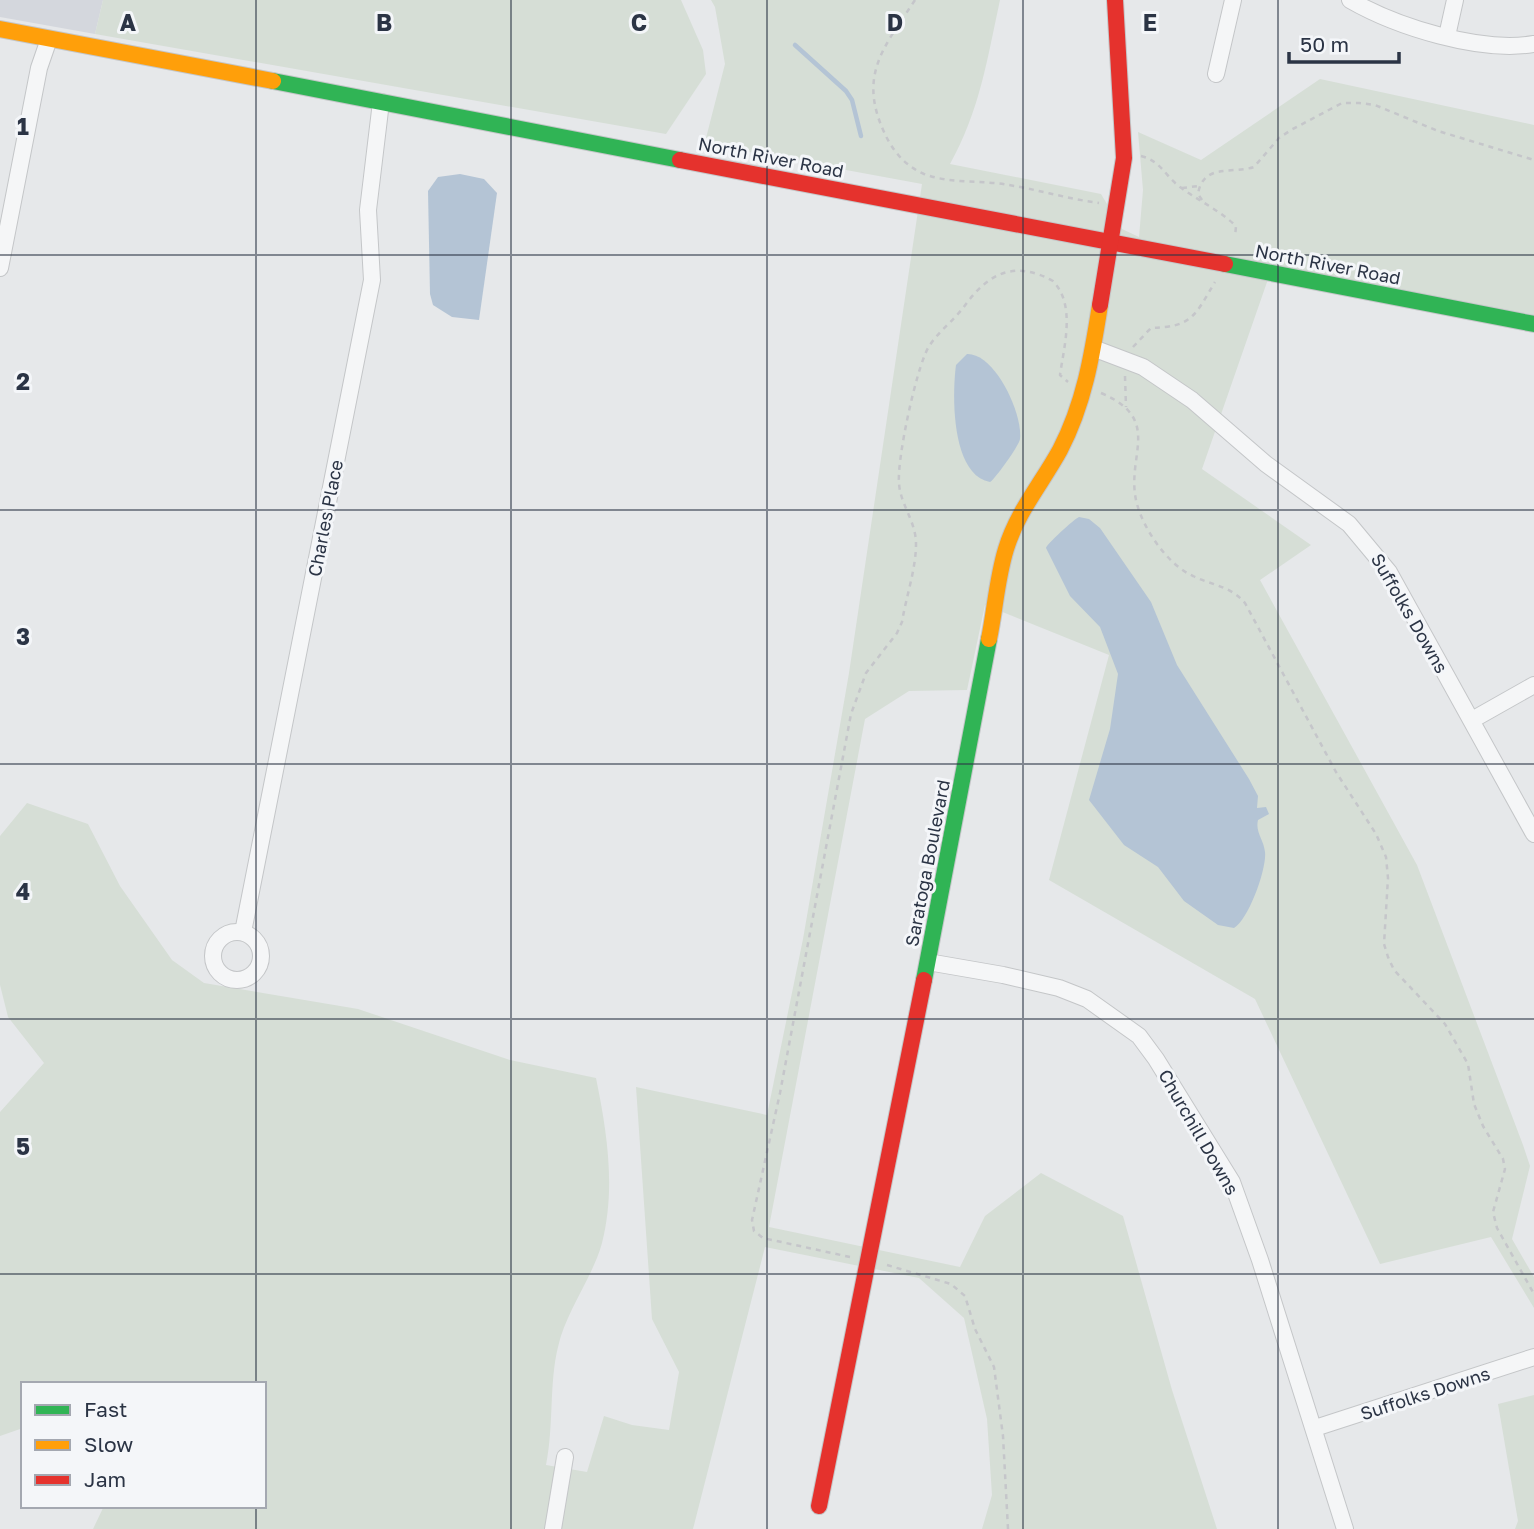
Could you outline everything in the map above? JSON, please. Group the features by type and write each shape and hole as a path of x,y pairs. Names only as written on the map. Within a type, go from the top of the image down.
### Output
{"street":[{"name":"Saratoga Boulevard","path":"819,1506 928,962 1006,549 1023,509 1059,452 1085,386 1093,348 1119,199 1124,152 1115,0"},
{"path":"1216,74 1233,0"},
{"path":"1350,0 1397,24 1447,36 1501,45 1534,44"},
{"path":"1447,36 1455,0"},
{"name":"North River Road","path":"0,29 1534,324"},
{"path":"0,268 39,68 49,38"},
{"name":"Charles Place","path":"243,932 372,280 368,210 381,102"},
{"name":"Suffolks Downs","path":"1093,348 1166,380 1266,464 1360,535 1389,572 1534,834"},
{"path":"1472,720 1534,685"},
{"name":"Churchill Downs","path":"928,962 1059,988 1108,1011 1139,1036 1232,1182 1315,1428 1345,1529"},
{"name":"Suffolks Downs","path":"1315,1428 1534,1357"},
{"path":"553,1529 565,1457"}],"path":[{"path":"915,0 879,57 872,76 875,111 892,150 928,175 1006,184 1099,204 1119,199"},
{"path":"1202,200 1198,194 1199,186 1211,172 1254,167 1279,138 1342,103 1375,105 1438,131 1534,160"},
{"path":"1124,152 1146,157 1164,167 1181,188 1236,226 1236,237"},
{"path":"1181,188 1199,186"},
{"path":"1008,1529 1003,1436 994,1367 975,1329 965,1296 951,1284 934,1278 763,1238 754,1231 752,1220 777,1105 851,714 866,673 876,656 891,643 902,622 916,546 915,531 901,494 899,476 916,386 927,349 987,279 1004,273 1018,272 1045,277 1059,287 1066,311 1060,375 1063,380 1085,386 1126,407"},
{"path":"1216,281 1195,316 1176,327 1151,328 1125,360 1126,407 1140,433 1136,502 1143,520 1161,548 1184,571 1237,593 1245,603 1336,772 1376,834 1386,858 1388,878 1384,924 1388,957 1394,970 1445,1024 1468,1064 1474,1104 1483,1126 1503,1159 1505,1169 1493,1212 1497,1228 1534,1294"}],"shaded area":[{"path":"0,0 103,0 95,34 0,17"},
{"path":"103,0 681,0 703,50 706,74 666,134 95,34"},
{"path":"711,0 1000,0 976,104 950,164 1101,194 1122,229 1139,237 1143,190 1138,132 1201,160 1320,79 1534,125 1534,315 1273,265 1202,469 1311,545 1260,580 1417,865 1523,1145 1530,1166 1512,1239 1534,1277 1534,1308 1491,1237 1380,1264 1255,999 1049,880 1109,655 985,605 967,690 909,691 865,719 769,1227 960,1267 985,1216 1041,1173 1123,1216 1172,1390 1217,1529 982,1529 992,1495 987,1419 964,1318 919,1278 765,1247 693,1529 93,1529 103,1508 266,1508 266,1382 21,1382 21,1429 0,1436 0,1112 44,1063 8,1017 0,985 0,836 27,803 88,824 120,886 172,960 204,983 358,1009 510,1060 596,1078 604,1119 609,1202 598,1256 567,1321 558,1347 553,1375 546,1465 587,1472 604,1416 632,1425 669,1430 679,1372 652,1319 636,1087 767,1115 803,939 849,673 922,184 722,147 706,138 725,64 715,7"},
{"path":"1534,1395 1534,1529 1515,1529 1518,1521 1498,1404"}],"water":[{"path":"460,174 484,179 497,193 479,320 452,317 433,305 430,294 428,191 438,177"},
{"path":"967,354 977,356 988,363 997,374 1012,401 1020,428 1019,443 990,482 977,476 968,465 957,432 954,395 956,365"},
{"path":"1079,517 1089,519 1100,528 1151,602 1177,665 1249,779 1258,796 1257,808 1266,807 1269,814 1258,820 1257,824 1265,852 1260,881 1245,915 1234,928 1218,925 1184,901 1158,867 1124,845 1089,800 1110,729 1118,674 1100,627 1070,596 1046,548"}],"waterway":[{"path":"795,45 846,91 852,100 861,136"}],"traffic: fast":[{"path":"273,81 680,160"},
{"path":"1225,264 1534,324"},
{"path":"924,980 989,639"}],"traffic: slow":[{"path":"0,29 273,81"},
{"path":"989,639 1006,549 1030,498 1060,450 1075,415 1090,361 1100,305"}],"traffic: jam":[{"path":"1100,305 1124,158 1115,0"},
{"path":"680,160 1225,264"},
{"path":"819,1506 924,980"}]}
